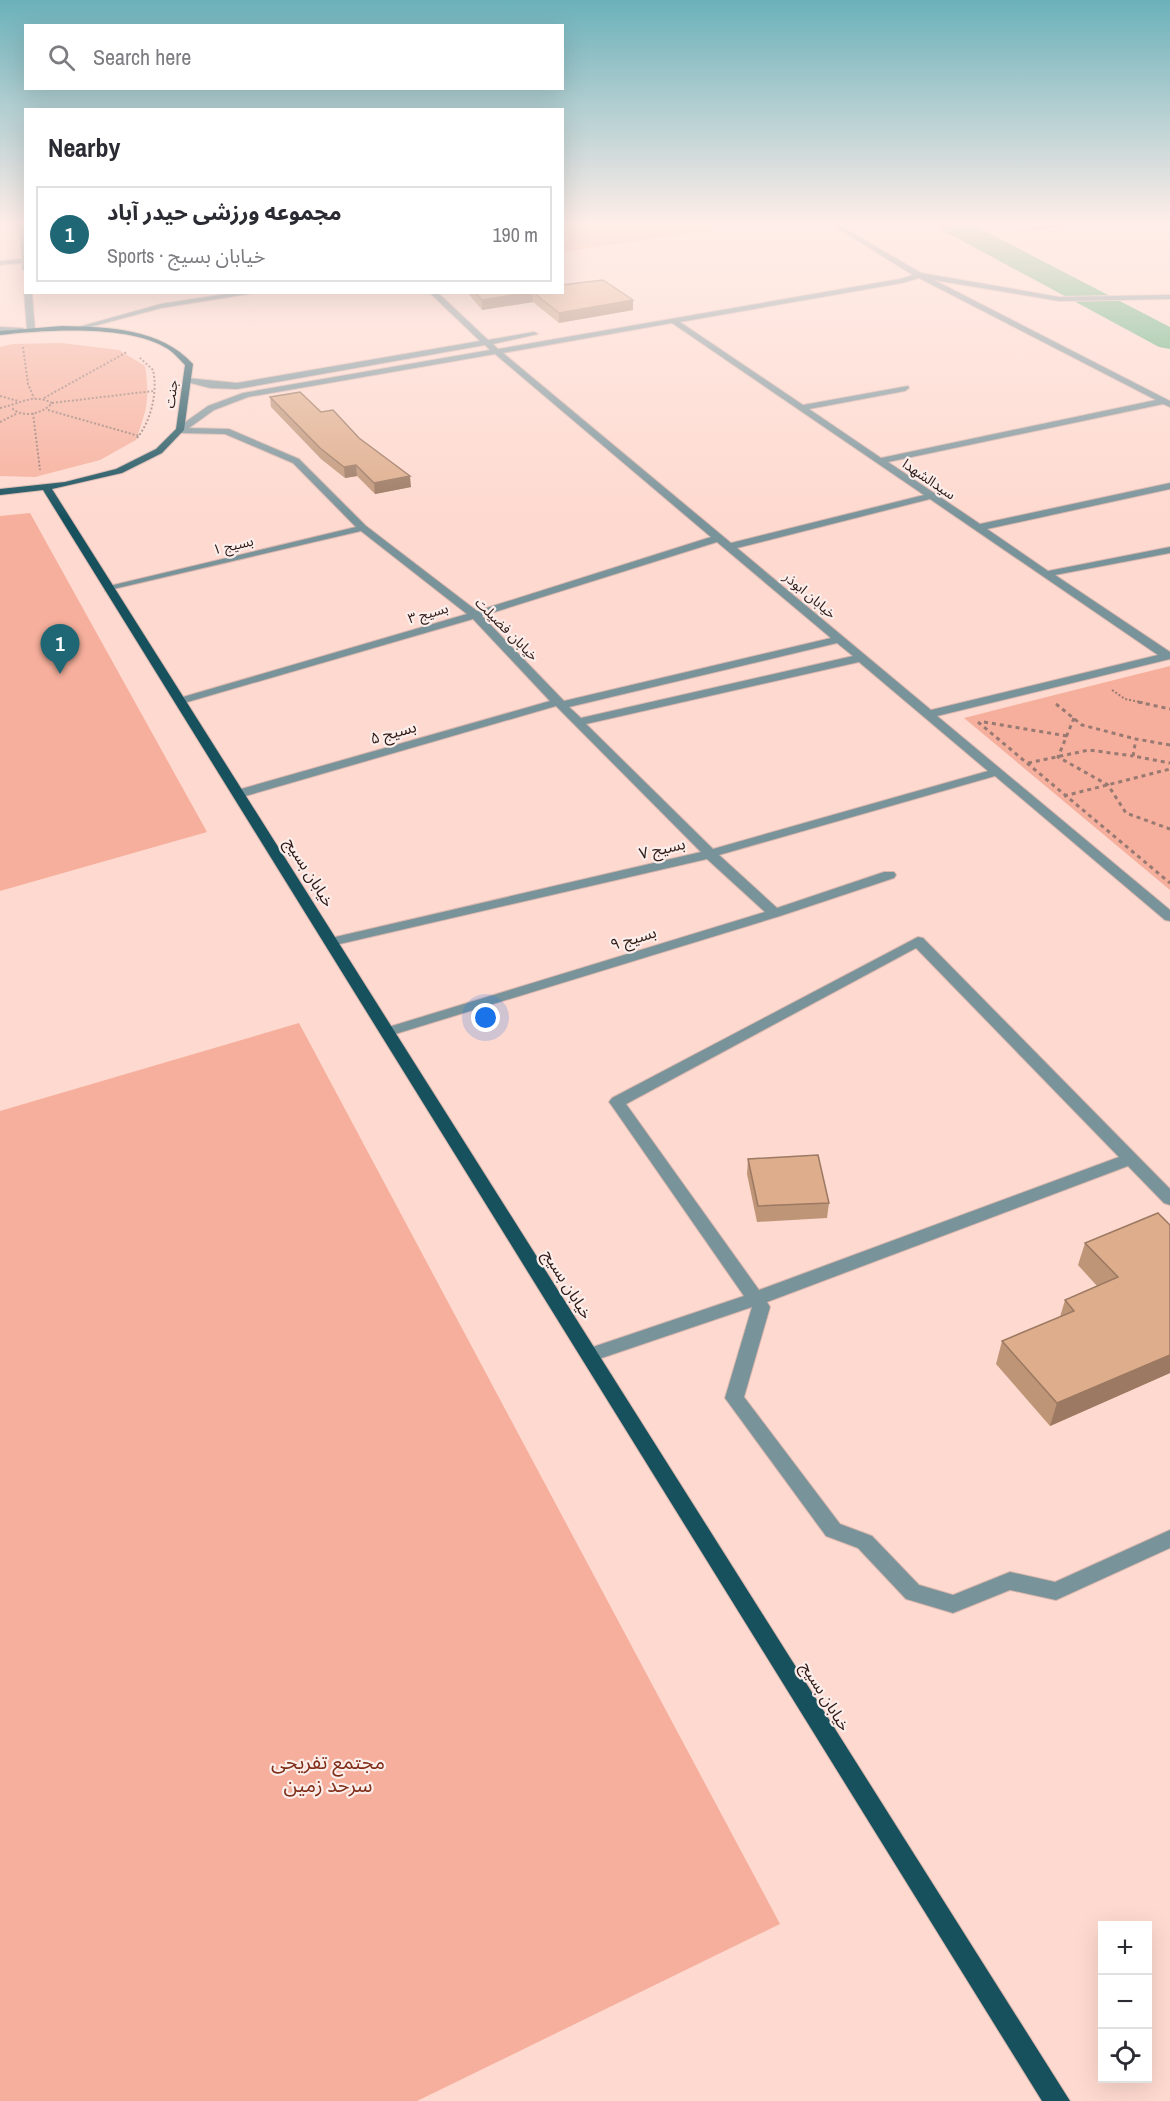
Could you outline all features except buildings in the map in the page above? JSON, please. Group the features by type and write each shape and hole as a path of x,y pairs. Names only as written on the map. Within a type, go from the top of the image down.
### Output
{"main road":[{"name":"جنت","path":"0,331 79,328 130,334 168,346 189,364 180,430 159,451 119,471 65,485 40,481 0,492"},
{"name":"خیابان بسیج","path":"40,481 110,589 1057,2101"}],"street":[{"path":"26,323 26,330"},
{"path":"79,328 98,323"},
{"name":"خیابان ابوذر","path":"465,323 1170,917"},
{"path":"180,430 211,408 246,395 662,323"},
{"name":"سیدالشهدا","path":"677,323 976,528 1168,655"},
{"path":"1014,323 1166,402"},
{"path":"187,381 237,386 543,333"},
{"path":"801,408 905,388"},
{"path":"879,461 1166,402"},
{"name":"خیابان فضیلت","path":"180,430 226,431 296,461 363,528 475,615 710,854 775,914"},
{"path":"976,528 1170,486"},
{"path":"729,547 931,496"},
{"name":"بسیج ۱","path":"110,589 363,528"},
{"name":"بسیج ۳","path":"180,701 475,615 718,538"},
{"path":"1047,574 1170,550"},
{"name":"بسیج ۵","path":"238,794 560,704 839,639"},
{"path":"933,718 1168,655"},
{"path":"578,722 861,658"},
{"name":"بسیج ۷","path":"331,942 710,854 997,772"},
{"name":"بسیج ۹","path":"387,1032 775,914 889,875"},
{"path":"1170,1199 918,941 617,1102 761,1307 734,1398 833,1530 865,1542 913,1592 953,1604 1010,1581 1056,1591 1170,1539"},
{"path":"590,1355 755,1299 1131,1159"}],"path":[{"path":"22,344 28,384 34,398"},
{"path":"43,399 127,351"},
{"path":"134,441 144,432 153,385"},
{"path":"0,396 18,401 43,399 52,403 153,391"},
{"path":"0,408 11,407 18,401"},
{"path":"0,422 18,413 33,413 46,409 52,403"},
{"path":"11,407 18,413"},
{"path":"46,409 139,436"},
{"path":"33,413 33,428 41,473 40,481"},
{"path":"1107,687 1125,699 1170,709"},
{"path":"1053,701 1082,725 1170,745"},
{"path":"933,718 978,721 1066,736"},
{"path":"1058,757 1074,718"},
{"path":"978,721 1170,883"},
{"path":"1133,756 1136,739"},
{"path":"1028,763 1089,750 1170,763"},
{"path":"1058,757 1108,785 1126,813 1170,829"},
{"path":"1159,761 1170,770"},
{"path":"1035,803 1170,770"}],"green space":[{"path":"61,343 119,350 145,366 146,404 136,440 100,460 35,477 0,476 0,347 13,344"},
{"path":"30,513 207,832 0,891 0,516"},
{"path":"1170,666 1170,890 964,718"},
{"name":"مجتمع تفریحی سرحد زمین","path":"299,1023 780,1924 417,2101 0,2101 0,1111"}],"waterway":[{"path":"1139,323 1170,340"}],"place":[{"name":"مجموعه ورزشی حیدر آباد","path":"60,674"}]}
